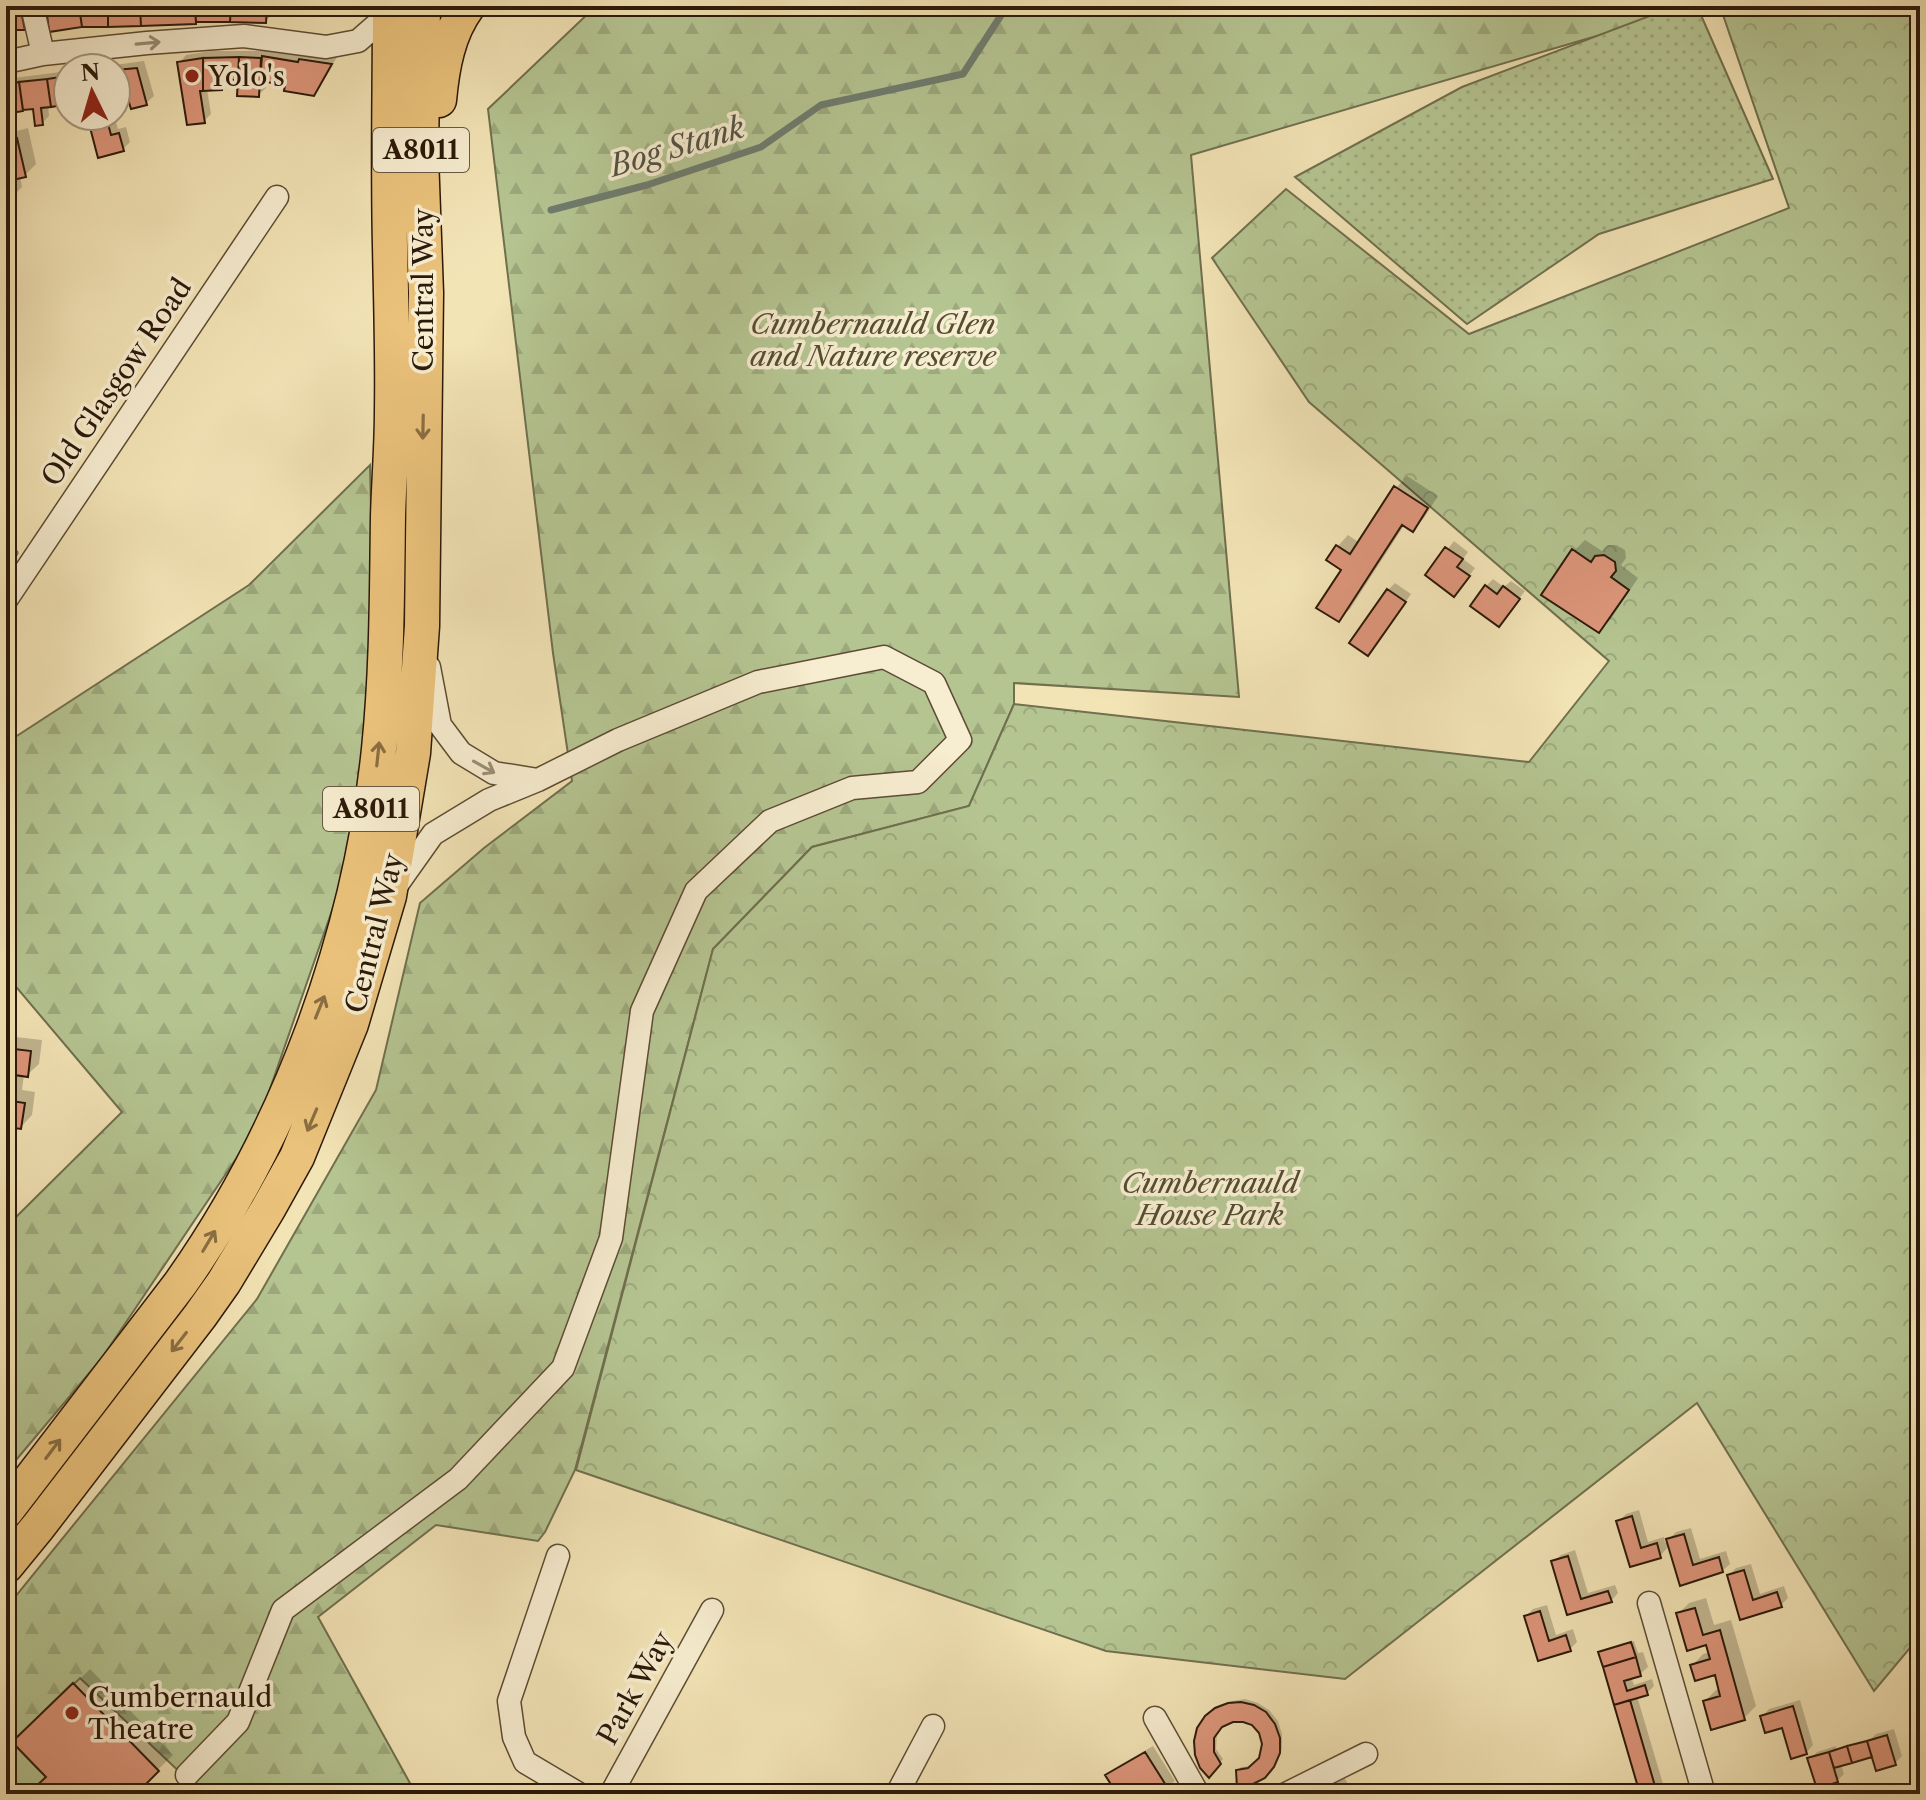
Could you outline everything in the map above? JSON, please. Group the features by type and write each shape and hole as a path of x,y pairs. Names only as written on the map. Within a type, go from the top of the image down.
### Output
{"main road":[{"name":"Central Way","path":"6,1566 200,1316 268,1209 297,1157 351,1024 389,896 413,753 422,626 426,293 421,156 423,6"},
{"path":"426,293 440,84 451,35 468,6"},
{"name":"Central Way","path":"6,1511 180,1284 238,1192 304,1051 331,980 357,887 376,779 386,656 392,401 390,8"}],"street":[{"path":"32,6 43,54"},
{"path":"6,62 43,54 244,36 326,47 358,41 390,8"},
{"name":"Old Glasgow Road","path":"6,600 277,197"},
{"path":"422,626 440,725 461,753 494,773 538,780"},
{"path":"187,1775 238,1722 283,1610 458,1479 563,1368 611,1238 642,1011 696,891 770,821 852,788 918,782 960,740 934,683 884,657 758,682 618,740 538,780 489,800 433,834 389,896"},
{"path":"558,1556 509,1701 514,1737 525,1762 579,1794"},
{"path":"1649,1603 1704,1794"},
{"name":"Park Way","path":"611,1794 712,1610"},
{"path":"1155,1718 1198,1794"},
{"path":"897,1794 933,1726"},
{"path":"1286,1794 1366,1754"}],"green space":[{"name":"Cumbernauld Glen and Nature reserve","path":"596,6 1699,6 1191,155 1239,697 1014,683 1014,704 969,806 812,847 713,949 575,1470 545,1532 538,1541 436,1525 318,1617 416,1794 203,1794 80,1678 12,1742 46,1777 28,1794 6,1794 6,1608 257,1299 376,1090 420,903 484,848 572,781 553,653 488,109"},
{"path":"1676,6 1697,6 1773,179 1599,234 1467,324 1295,177 1462,87"},
{"name":"Cumbernauld House Park","path":"1720,6 1920,6 1920,1636 1874,1691 1697,1403 1345,1679 1106,1651 576,1470 713,949 812,847 969,806 1014,704 1529,762 1609,661 1309,402 1212,258 1286,189 1469,334 1789,208"},
{"path":"370,465 375,687 344,876 256,1129 102,1358 6,1472 6,1227 122,1112 6,975 6,743 249,585"}],"building":[{"path":"6,6 20,6 25,30 6,30"},
{"path":"46,6 79,6 82,27 49,32"},
{"path":"79,6 108,6 108,27 82,27"},
{"path":"108,6 140,6 141,26 108,27"},
{"path":"140,6 195,6 196,24 141,26"},
{"path":"195,6 231,6 230,22 196,22"},
{"path":"231,6 267,6 266,23 230,22"},
{"path":"262,56 332,64 314,96 284,91 285,85 260,81"},
{"path":"239,57 238,80 222,80 222,90 203,91 203,58"},
{"path":"239,57 261,58 259,97 237,96"},
{"path":"203,58 203,91 200,91 205,123 187,125 177,62"},
{"path":"132,68 137,68 147,105 132,109"},
{"path":"52,78 51,107 47,79"},
{"path":"47,79 51,107 41,108 43,125 35,126 33,109 23,110 19,82"},
{"path":"19,82 23,111 6,114 6,84"},
{"path":"91,132 119,133 124,151 98,158"},
{"path":"17,138 26,177 8,181 12,200 6,201 6,141"},
{"path":"1394,486 1428,508 1413,532 1402,525 1339,622 1316,608 1341,570 1326,560 1336,545 1350,554"},
{"path":"1445,547 1463,559 1457,567 1470,576 1454,597 1425,575"},
{"path":"1572,549 1591,562 1595,556 1604,555 1615,562 1616,571 1611,577 1629,590 1599,633 1541,595"},
{"path":"1485,585 1497,594 1503,586 1520,599 1499,627 1470,606"},
{"path":"1387,589 1406,602 1368,656 1349,643"},
{"path":"6,1048 31,1051 28,1077 14,1075 11,1101 25,1103 21,1129 6,1127"},
{"path":"1632,1516 1641,1548 1657,1543 1661,1558 1630,1567 1616,1521"},
{"path":"1684,1534 1693,1565 1719,1557 1723,1572 1680,1586 1666,1539"},
{"path":"1568,1556 1581,1599 1608,1591 1612,1602 1567,1615 1551,1561"},
{"path":"1744,1570 1753,1600 1777,1592 1782,1607 1740,1620 1727,1575"},
{"path":"1695,1608 1703,1635 1720,1630 1745,1720 1711,1730 1703,1701 1720,1696 1715,1675 1695,1681 1690,1665 1710,1659 1706,1645 1687,1651 1676,1613"},
{"path":"1540,1611 1549,1641 1566,1635 1571,1651 1538,1661 1524,1616"},
{"path":"1631,1642 1636,1657 1603,1667 1598,1652"},
{"path":"1636,1657 1641,1676 1624,1681 1627,1691 1645,1685 1648,1695 1614,1705 1603,1667"},
{"name":"Cumbernauld Theatre","path":"73,1683 159,1771 136,1794 28,1794 46,1777 12,1742"},
{"path":"1630,1700 1657,1793 1640,1794 1614,1705"},
{"path":"1241,1702 1266,1712 1280,1738 1280,1753 1265,1778 1237,1788 1236,1770 1248,1768 1259,1758 1262,1744 1259,1733 1252,1725 1233,1722 1222,1727 1214,1738 1214,1752 1221,1764 1209,1778 1200,1768 1194,1741 1197,1728 1205,1716 1215,1708"},
{"path":"1793,1706 1807,1754 1791,1759 1782,1728 1765,1733 1760,1716"},
{"path":"1887,1735 1896,1765 1876,1771 1867,1741"},
{"path":"1867,1741 1872,1757 1852,1763 1847,1746"},
{"path":"1847,1746 1852,1763 1834,1768 1829,1752"},
{"path":"1145,1752 1169,1790 1161,1794 1117,1794 1105,1775"},
{"path":"1829,1752 1838,1782 1817,1789 1807,1758"}],"waterway":[{"name":"Bog Stank","path":"551,210 647,185 761,147 821,105 963,74 1007,6"},
{"name":"Bog Stank","path":"6,566 15,553"}],"place":[{"name":"Yolo's","path":"192,76"},
{"name":"Cumbernauld Theatre","path":"72,1713"}]}
